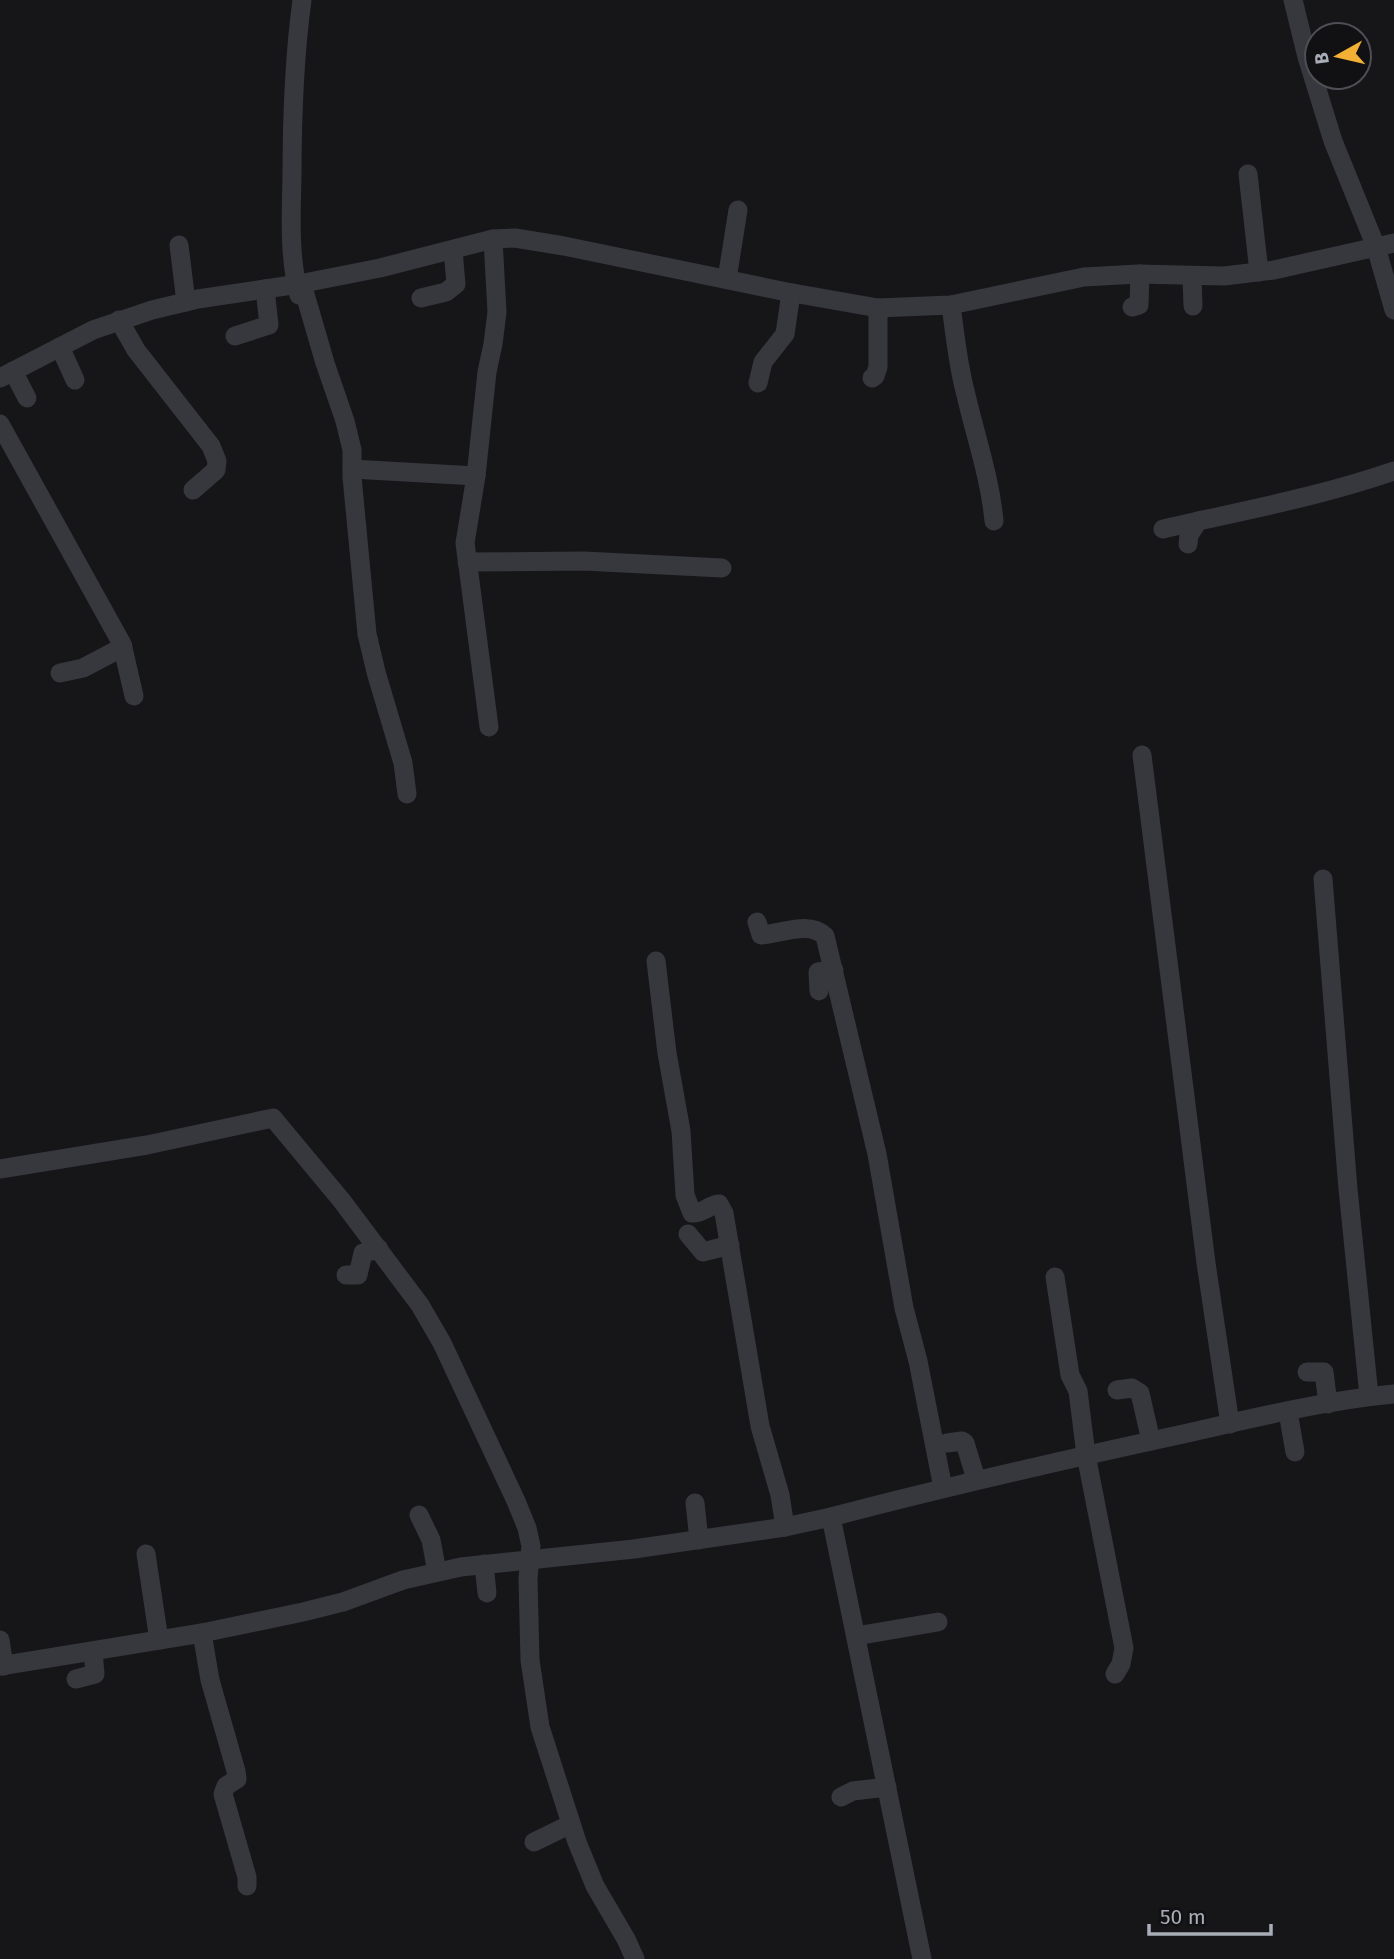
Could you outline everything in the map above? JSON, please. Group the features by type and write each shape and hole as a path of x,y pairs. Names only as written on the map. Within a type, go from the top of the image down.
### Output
{"street":[{"path":"302,0 295,63 291,211 307,329 305,332"},
{"path":"1293,0 1333,141 1385,245 1394,310"},
{"path":"1248,174 1259,272"},
{"path":"727,279 738,210"},
{"path":"27,398 7,375 119,320 186,302 299,284 493,239 514,238 564,246 791,293 878,308 951,305 1084,276 1140,274 1192,277 1259,272 1385,245"},
{"path":"488,727 465,533 476,476 487,372 493,344 496,312 493,239"},
{"path":"179,245 186,302"},
{"path":"421,298 446,292 456,285 453,250"},
{"path":"1132,307 1139,305 1140,274"},
{"path":"1192,277 1193,306"},
{"path":"299,284 345,421 352,450 367,634 398,742 408,794"},
{"path":"235,336 269,325 265,289"},
{"path":"758,383 763,362 785,334 791,293"},
{"path":"951,305 965,393 982,451 995,521"},
{"path":"872,379 878,367 878,308"},
{"path":"119,320 136,350 216,455 216,470 193,490"},
{"path":"60,347 75,380"},
{"path":"0,424 123,647 134,696"},
{"path":"352,469 476,476"},
{"path":"1163,529 1315,496 1394,471"},
{"path":"1188,544 1189,535 1198,521"},
{"path":"467,562 584,561 722,568"},
{"path":"60,673 83,668 123,647"},
{"path":"1142,755 1206,1264 1230,1424"},
{"path":"1323,879 1348,1189 1369,1396"},
{"path":"757,922 761,934 806,928 820,931 825,936 877,1154 898,1282 918,1361 943,1488"},
{"path":"656,961 667,1053 681,1131 685,1195 689,1209 694,1213 714,1204 720,1205 730,1245 760,1426 780,1495 785,1527"},
{"path":"819,991 818,972 834,970"},
{"path":"0,1169 147,1145 273,1118 379,1249 420,1305 442,1343 527,1528 531,1546 528,1629 535,1703 552,1768 571,1824 602,1901 635,1959"},
{"path":"688,1234 703,1252 730,1245"},
{"path":"346,1275 358,1275 363,1253 379,1249"},
{"path":"1055,1278 1070,1375 1078,1391 1086,1455 1124,1648 1121,1664 1115,1674"},
{"path":"1307,1373 1324,1372 1328,1404"},
{"path":"1117,1390 1132,1388 1140,1393 1151,1441"},
{"path":"0,1640 2,1666 202,1633 343,1602 403,1580 437,1573 484,1564 634,1549 785,1527 976,1479 1288,1412 1369,1396 1394,1394"},
{"path":"1288,1412 1295,1452"},
{"path":"947,1443 965,1443 976,1479"},
{"path":"695,1503 699,1540"},
{"path":"419,1515 431,1540 437,1573"},
{"path":"831,1517 922,1959"},
{"path":"146,1554 159,1640"},
{"path":"484,1564 486,1593"},
{"path":"856,1636 938,1622"},
{"path":"202,1633 210,1680 236,1771 237,1779 226,1786 223,1794 247,1877 247,1886"},
{"path":"76,1679 95,1674 93,1651"},
{"path":"841,1797 853,1791 887,1787"},
{"path":"534,1842 571,1824"},
{"path":"598,1922 602,1901"}]}
